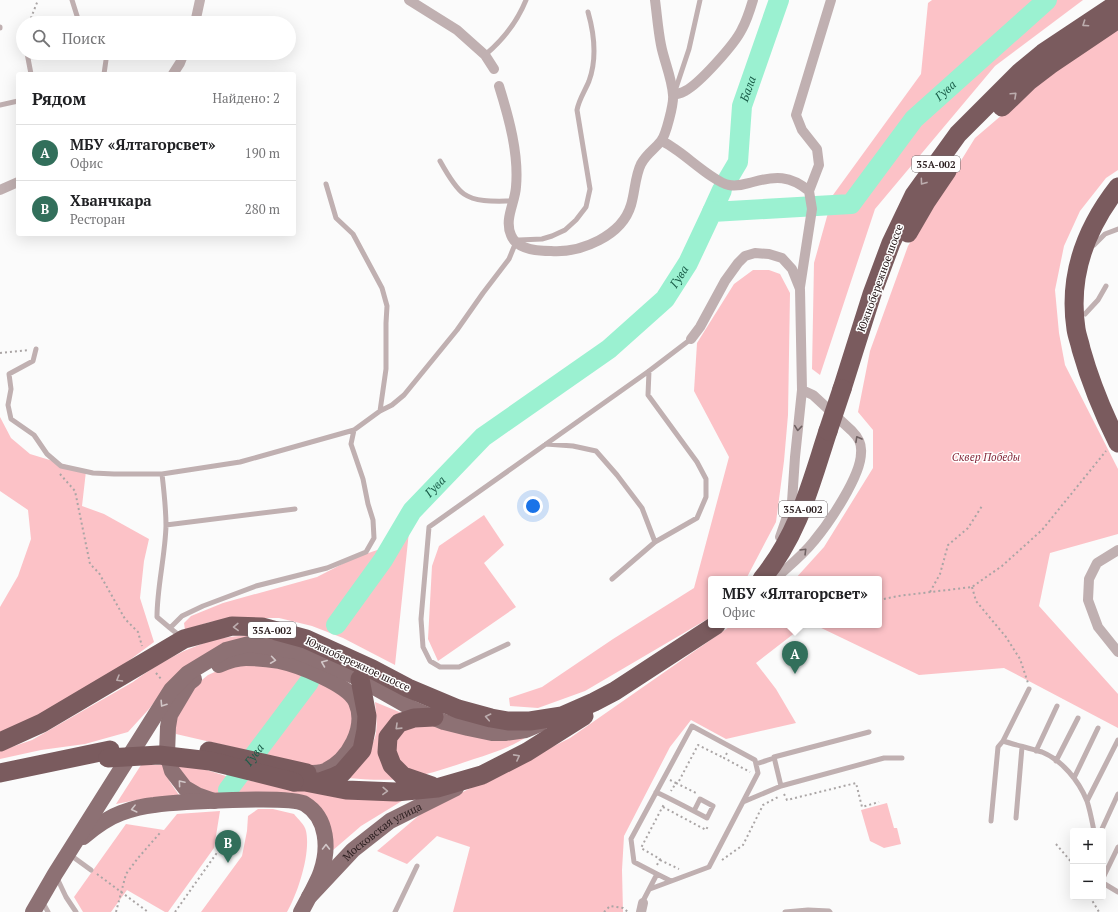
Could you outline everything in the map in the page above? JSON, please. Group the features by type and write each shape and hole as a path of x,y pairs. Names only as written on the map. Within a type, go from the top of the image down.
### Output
{"highway":[{"name":"Южнобережное шоссе","path":"846,392 872,294 891,243 914,195 958,134 1020,72 1054,45 1118,3"},
{"name":"Южнобережное шоссе","path":"771,576 793,551 805,526 825,474 832,432 893,265 910,230 941,179 969,140 1029,81 1118,19"},
{"path":"1117,434 1107,419 1086,367 1076,329 1074,296 1079,264 1092,226 1102,208 1118,187"},
{"path":"1117,434 1096,367 1086,328 1084,285 1086,271 1094,245 1118,204"},
{"name":"Южнобережное шоссе","path":"0,742 42,723 177,634 232,626 262,627 306,638 421,694 458,709 477,715 508,721 530,721 554,718 575,711 615,691 711,628"},
{"path":"0,779 109,754 129,746 147,744 178,746 209,751 346,790 396,792 437,788 482,776 527,752 669,666 725,628"},
{"path":"0,774 109,754 159,755 210,760 320,782 342,773 362,750 367,716 360,679"},
{"path":"434,717 414,718 399,723 388,737 387,752 392,765 403,776 437,788"}],"main road":[{"path":"33,912 45,905 55,874 171,690 188,673 226,650 249,644 296,651 360,679 413,709 450,723 492,734 505,734 526,730 554,718"},
{"path":"214,801 197,795 185,788 172,771 167,754 168,727 170,715 189,683 206,671 234,659 244,658 280,661 308,670 344,687 356,701 359,714 357,734 350,749 344,757 326,770 300,777"},
{"name":"Московская улица","path":"301,912 309,897 353,850 390,821 482,776"},
{"path":"72,848 100,824 121,813 154,805 214,801 288,800 304,803 314,811 322,823 325,836 326,853 321,872 309,897"}],"street":[{"path":"197,16 200,0"},
{"path":"409,0 457,30 485,55 494,69"},
{"path":"499,86 506,110 515,163 516,188 509,224 511,235 516,242 531,249 558,252 577,250 600,240 625,220 631,206 640,166 646,156 662,140 672,110 673,95 661,44 655,0"},
{"path":"673,95 685,91 708,72 742,31 753,0"},
{"path":"769,576 778,542 792,502 802,390 800,289 812,209 809,193 819,165 817,149 802,130 796,115 830,0"},
{"path":"174,72 181,60"},
{"path":"662,140 716,179 728,185 740,186 770,178 781,178 801,184 809,193"},
{"path":"0,190 16,183"},
{"path":"691,339 700,327 725,281 745,256 755,253 769,254 782,258 792,268 800,289"},
{"path":"772,576 813,543 833,516 855,475 861,454 861,445 858,437 813,395 802,390"},
{"path":"1118,550 1096,563 1089,579 1088,600 1098,627 1118,652"}],"lane":[{"path":"72,0 77,16"},
{"path":"485,55 497,45 510,28 526,0"},
{"path":"673,95 689,49 700,0"},
{"path":"36,349 33,361 9,374 11,389 8,405 11,418 34,435 47,454 61,466 93,473 162,474 240,462 354,430 380,411 392,405 404,395 458,330 483,293 509,259 516,242 519,240 542,239 565,230 576,220 586,207 590,189 577,110 578,102 589,80 593,63 594,50 588,12"},
{"path":"28,60 31,72"},
{"path":"104,72 106,60"},
{"path":"0,105 16,101"},
{"path":"440,161 460,191 464,194 483,200 513,201"},
{"path":"326,184 336,218 354,234 382,288 387,306 386,368 380,411"},
{"path":"1094,245 1105,234 1118,229"},
{"path":"1085,314 1098,300 1106,286"},
{"path":"508,644 458,667 440,667 430,662 423,647 421,619 429,527 649,371 691,339"},
{"path":"612,579 655,542 697,518 706,497 706,479 697,462 648,395 649,371"},
{"path":"162,474 166,525 162,573 157,598 157,617 177,634 182,616 203,606 256,586 327,568 366,552 374,538 373,520 363,479 350,444 354,430"},
{"path":"546,444 573,446 596,451 617,475 642,508 655,542"},
{"path":"166,525 295,509"},
{"path":"991,821 998,747 1003,741 1029,688"},
{"path":"1036,751 1057,706"},
{"path":"1056,760 1078,718"},
{"path":"650,888 671,881 709,867 758,773 755,760 692,726 631,839 634,862 671,881"},
{"path":"1074,778 1098,728"},
{"path":"781,786 774,757 869,732"},
{"path":"1087,801 1118,740"},
{"path":"1003,741 1042,753 1056,760 1074,778 1087,801 1093,828"},
{"path":"1016,818 1022,747"},
{"path":"743,802 781,786 884,758 902,758"},
{"path":"756,764 770,759"},
{"path":"656,792 694,811"},
{"path":"1101,828 1118,794"},
{"path":"1106,872 1118,847"},
{"path":"72,848 91,870"},
{"path":"396,912 417,866"},
{"path":"55,874 66,897 76,912"},
{"path":"642,905 657,874"},
{"path":"1106,885 1118,892"},
{"path":"785,912 808,910 830,912"}],"path":[{"path":"32,16 38,0"},
{"path":"0,353 36,349"},
{"path":"882,599 972,587 1002,566 1042,530 1117,434"},
{"path":"58,472 75,492 90,564 99,573 125,619 138,632 142,646"},
{"path":"930,592 940,574 948,545 968,528 982,506"},
{"path":"972,587 976,601 1006,637 1020,659 1029,688"},
{"path":"678,781 698,745 751,772 747,779"},
{"path":"724,758 727,752"},
{"path":"668,778 676,783 641,848 682,871"},
{"path":"709,867 716,865 743,845 762,805 784,794 788,800 856,782 862,807 879,802"},
{"path":"116,912 126,874 160,833"},
{"path":"1056,844 1070,860"},
{"path":"175,912 220,848"},
{"path":"91,870 148,912"},
{"path":"1092,900 1099,912"},
{"path":"604,912 610,906 623,908 628,912"}],"green space":[{"path":"932,0 1083,0 995,66 875,209 820,375 812,369 814,263 833,195 921,74 928,3"},
{"name":"Сквер Победы","path":"1118,26 1118,170 1106,178 1080,211 1064,246 1055,290 1059,333 1065,365 1118,469 1118,534 1050,553 1039,606 1118,694 1118,728 1004,668 919,675 821,628 882,628 882,576 798,576 824,547 873,468 873,430 858,412 870,351 908,246 975,138 1056,69"},
{"path":"753,270 769,270 780,274 790,293 788,415 776,522 748,576 708,576 708,619 585,691 538,708 510,706 509,698 542,687 613,639 694,588 729,457 694,391 697,343 734,284"},
{"path":"0,417 11,438 30,454 86,471 82,506 104,514 149,539 144,561 140,598 154,642 108,676 0,736 0,607 18,576 31,539 28,510 0,491"},
{"path":"484,515 504,545 484,563 516,607 438,661 428,639 432,566 439,546"},
{"path":"410,522 395,665 343,638 312,626 279,618 242,618 210,622 185,630 184,623 191,616 223,603 317,577 354,558 383,548"},
{"path":"728,628 801,628 756,663 776,689 796,723 726,739 691,720 670,747 624,836 622,870 623,912 453,912 470,847 437,836 407,864 377,851 423,812 570,738"},
{"path":"239,636 258,636 280,639 259,644 162,692 128,732 85,744 41,750 0,759 0,751 32,740 133,682 152,668 173,656 206,642"},
{"path":"228,666 284,666 346,696 354,712 349,742 330,762 315,766 176,734 176,715 191,689 208,675"},
{"path":"375,702 414,718 528,736 509,747 419,776 386,780 345,778 366,754 373,743 377,724"},
{"path":"141,765 163,765 170,782 181,798 142,799 116,804"},
{"path":"177,765 207,770 232,778 258,782 410,796 361,826 332,851 322,812 211,793 182,777"},
{"path":"887,803 894,828 897,828 901,844 884,848 870,841 861,810"},
{"path":"258,809 273,809 294,814 303,824 306,831 307,850 305,861 299,884 287,912 201,912 242,856 247,831 248,816"},
{"path":"220,811 214,848 168,912 165,912 127,890 111,912 83,912 74,897 126,824 164,830 177,814"}],"waterway":[{"name":"Бала","path":"728,179 738,162 742,106 779,0"},
{"name":"Гува","path":"336,625 383,560 412,511 483,437 609,349 665,299 688,263 712,212 851,204 914,119 1047,0"},
{"name":"Бала","path":"712,212 722,190"},
{"name":"Гува","path":"228,790 309,682"}],"place":[{"name":"МБУ «Ялтагорсвет»","path":"795,674"},
{"name":"Хванчкара","path":"228,863"}]}
